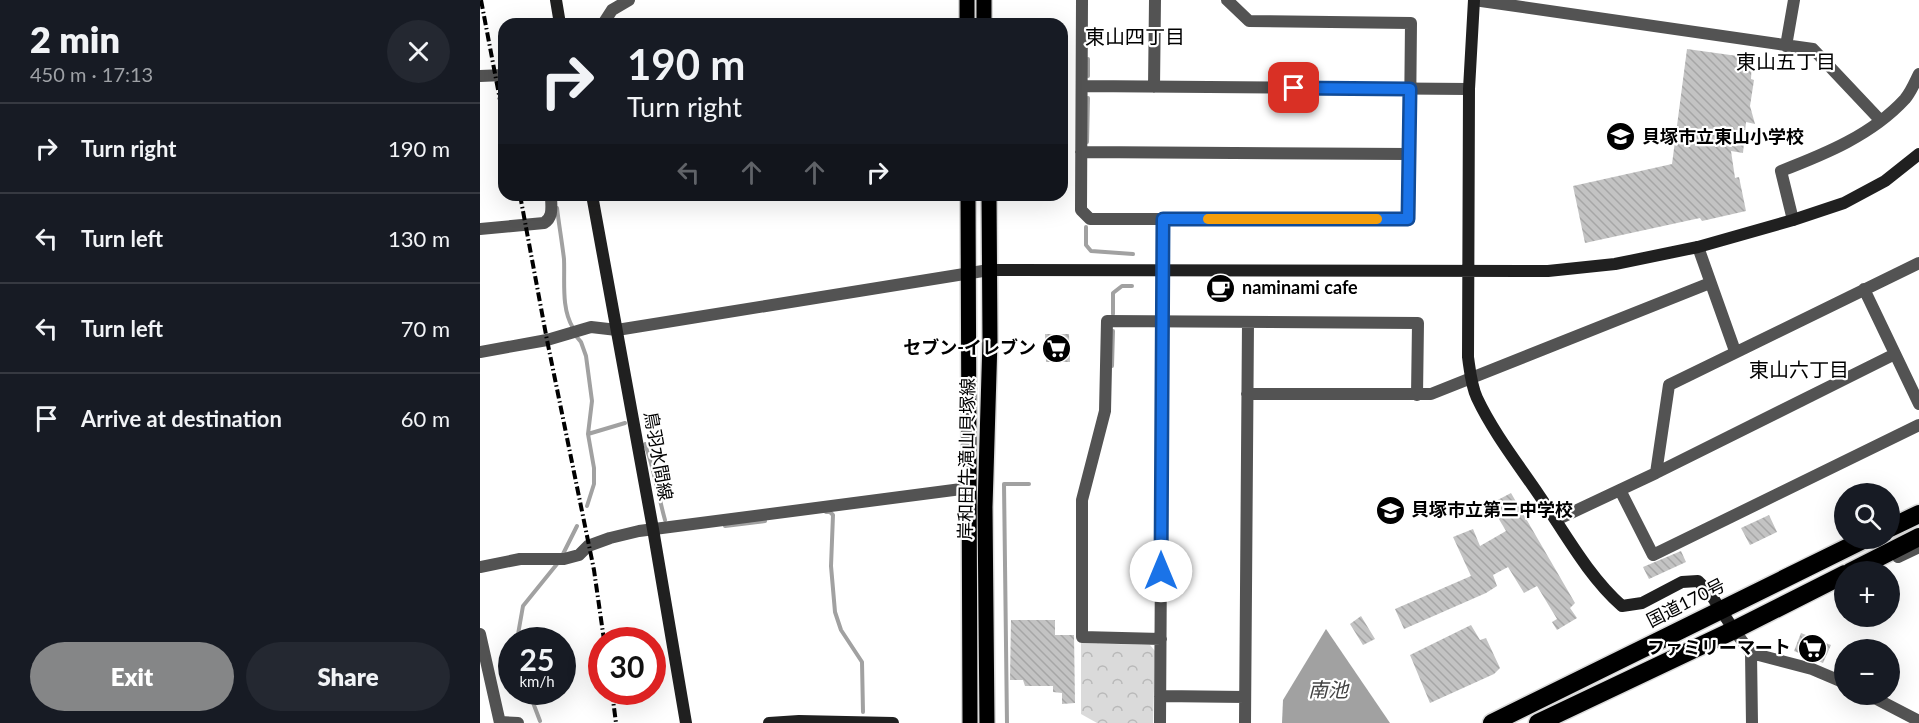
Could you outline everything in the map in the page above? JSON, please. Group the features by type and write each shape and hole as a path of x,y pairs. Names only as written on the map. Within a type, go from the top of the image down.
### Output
{"highway":[{"path":"1900,523 1919,514"},
{"path":"1871,561 1919,537"},
{"name":"国道170号","path":"1492,723 1844,549"},
{"path":"1539,723 1834,580"}],"main road":[{"path":"967,0 967,18"},
{"path":"984,0 984,18"},
{"name":"岸和田牛滝山貝塚線","path":"968,201 970,723"},
{"name":"岸和田牛滝山貝塚線","path":"987,723 985,507 990,340 989,201"}],"street":[{"path":"556,0 559,18"},
{"path":"607,18 612,10 630,0"},
{"path":"1082,0 1082,210 1090,219 1408,219 1411,23 1249,21 1227,0"},
{"path":"1154,87 1155,0"},
{"path":"1752,723 1751,653 1721,609 1698,581 1682,582 1642,603 1622,606 1601,585 1495,430 1477,397 1470,377 1467,357 1469,89 1474,0 1525,4 1813,49 1881,120"},
{"path":"1786,46 1794,0"},
{"path":"1793,220 1780,171 1838,147 1870,130 1906,98 1919,74"},
{"path":"1082,86 1469,89"},
{"path":"1082,152 1409,154"},
{"path":"480,352 547,340 591,327 617,330 989,270 1548,271 1603,265 1698,247 1844,203 1885,181 1919,154"},
{"path":"480,230 544,223 549,220 552,213 551,201"},
{"name":"鳥羽水間線","path":"593,201 686,723"},
{"path":"1160,723 1163,219"},
{"path":"1698,247 1735,351"},
{"path":"1656,474 1669,385 1919,263"},
{"path":"1247,394 1431,394 1710,283"},
{"path":"1864,289 1919,404"},
{"path":"1161,639 1082,637 1082,500 1105,411 1107,321 1418,323 1417,395"},
{"path":"1245,723 1248,322"},
{"path":"1556,520 1656,474 1895,354"},
{"path":"1620,490 1653,555 1919,425"},
{"path":"480,567 520,559 564,559 579,555 588,546 610,538 653,529 969,488"},
{"path":"1884,561 1892,560 1919,547"},
{"path":"480,633 482,659 500,722 518,723"},
{"path":"1751,653 1812,669 1834,678"},
{"path":"1160,696 1245,697"},
{"path":"1889,705 1919,721"},
{"path":"769,723 799,721 893,723"}],"green space":[{"path":"1081,643 1150,645 1155,651 1153,723 1097,723 1081,714"}],"water":[{"name":"南池","path":"1326,629 1390,723 1282,723 1283,700"}],"building":[{"path":"1687,49 1752,58 1751,79 1754,80 1750,106 1755,124 1746,122 1743,153 1731,151 1735,178 1739,177 1746,211 1702,221 1700,218 1585,243 1573,186 1672,164"},
{"name":"セブン-イレブン","path":"1045,334 1069,334 1070,362 1046,362"},
{"path":"1511,493 1575,603 1570,608 1577,618 1557,630 1552,622 1557,619 1537,586 1524,593 1508,567 1493,575 1497,586 1486,593 1404,629 1395,609 1471,576 1453,537 1473,529 1480,546 1506,531 1490,504"},
{"path":"1769,515 1777,532 1750,545 1741,528"},
{"path":"1681,551 1686,562 1649,579 1643,567"},
{"path":"1361,616 1375,639 1363,645 1350,624"},
{"path":"1011,620 1055,620 1055,635 1074,635 1075,703 1062,704 1062,693 1053,692 1053,686 1025,686 1023,680 1010,680"},
{"path":"1471,625 1480,640 1486,638 1500,668 1494,674 1430,703 1410,655"},
{"name":"ファミリーマート","path":"1801,633 1831,645 1823,663 1794,651"}],"waterway":[{"path":"1088,59 1088,76"},
{"path":"1087,142 1088,98"},
{"path":"557,208 564,259 565,303 573,328"},
{"path":"1086,227 1086,245 1091,251 1133,254"},
{"path":"1113,314 1113,293 1122,286 1132,286"},
{"path":"1112,366 1113,331"},
{"path":"576,336 586,356 592,401 588,434 594,468 594,484 587,506"},
{"path":"588,434 625,423"},
{"path":"645,444 665,520"},
{"path":"1007,723 1004,484 1029,484"},
{"path":"826,512 833,515 831,566 835,612 841,630 862,662 863,712"},
{"path":"725,526 765,521"},
{"path":"562,556 577,526"},
{"path":"519,627 523,606 557,564"},
{"path":"534,705 540,721"}],"railway":[{"path":"481,0 498,89"},
{"path":"521,201 594,570 602,627"},
{"path":"614,705 616,723"}],"slow traffic":[{"path":"1208,219 1377,219"}],"place":[{"name":"貝塚市立東山小学校","path":"1621,137"},
{"name":"naminami cafe","path":"1221,288"},
{"name":"セブン-イレブン","path":"1057,348"},
{"name":"貝塚市立第三中学校","path":"1390,510"},
{"name":"ファミリーマート","path":"1812,648"}],"district":[{"name":"東山四丁目","path":"1135,37"},
{"name":"東山五丁目","path":"1786,62"},
{"name":"東山六丁目","path":"1799,370"}],"route":[{"path":"1161,571 1163,219 1408,219 1410,89 1294,88"}]}
